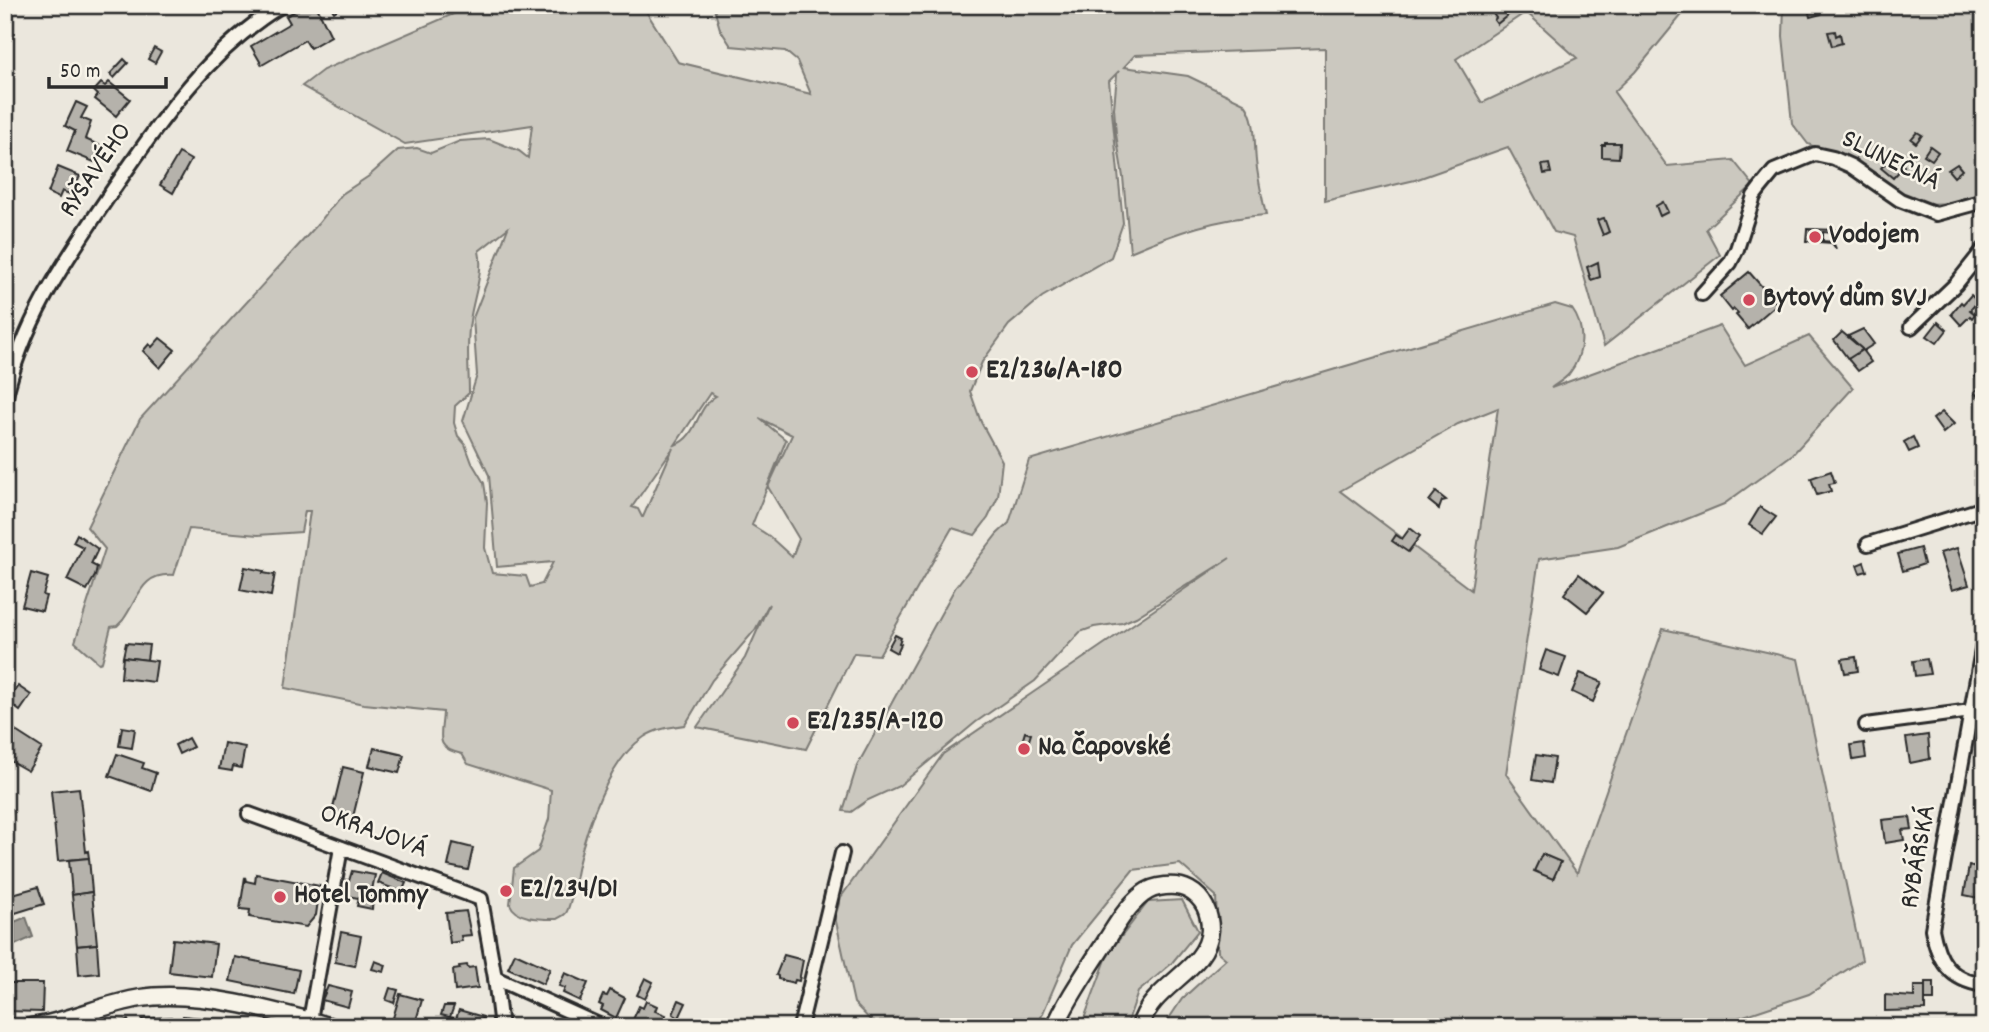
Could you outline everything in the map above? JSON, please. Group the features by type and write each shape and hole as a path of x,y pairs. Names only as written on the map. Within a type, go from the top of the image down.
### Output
{"street":[{"name":"RYŠAVÉHO","path":"5,400 12,369 26,332 90,224 153,129 234,38 282,5"},
{"name":"SLUNEČNÁ","path":"1702,294 1730,262 1737,249 1754,196 1760,188 1774,172 1815,154 1851,166 1900,200 1936,214 1984,201"},
{"path":"1911,327 1956,284 1984,249"},
{"path":"1868,544 1984,508"},
{"name":"RYBÁŘSKÁ","path":"1984,639 1932,929 1941,962 1953,972 1984,985"},
{"path":"1866,725 1971,711"},
{"name":"OKRAJOVÁ","path":"249,814 481,899 495,978"},
{"path":"310,1020 341,848"},
{"path":"800,1027 842,853"},
{"path":"1055,1027 1070,997 1126,910 1145,891 1167,885 1187,889 1201,899 1209,914 1210,932 1205,951 1150,1003 1140,1027"},
{"path":"495,978 501,1027"},
{"path":"495,978 603,1027"},
{"path":"31,1027 54,1024 139,998 158,996 219,1001 332,1027"}],"shaded area":[{"path":"474,5 642,5 678,62 811,94 797,61 785,51 731,46 720,29 713,5 1690,5 1635,72 1614,92 1667,166 1733,160 1753,185 1706,229 1720,255 1604,346 1573,237 1554,232 1508,147 1415,180 1325,201 1325,48 1135,55 1124,67 1188,76 1244,103 1253,123 1257,168 1266,215 1231,219 1196,228 1130,252 1114,108 1119,71 1109,81 1123,223 1111,257 1042,297 1009,325 982,362 970,391 981,422 1002,461 998,497 988,518 975,535 952,528 879,655 854,653 806,749 697,727 745,658 769,604 755,630 712,680 685,725 649,734 620,761 594,813 566,913 557,919 538,918 518,913 510,904 514,868 538,851 549,819 551,790 468,764 462,754 447,748 441,740 443,712 364,704 285,688 310,511 305,511 301,532 258,535 189,529 174,575 154,578 142,588 123,620 117,626 111,627 102,662 99,663 75,642 105,549 87,527 140,419 318,224 342,194 369,176 398,150 417,148 431,153 460,141 489,139 519,151 528,158 532,125 405,144 302,86 323,70","holes":["1526,12 1577,58 1482,103 1456,59","508,228 473,318 477,375 463,421 489,475 497,567 553,562 542,584 530,587 526,576 492,573 485,548 487,502 484,483 465,444 458,436 454,423 455,406 469,393 468,339 479,277 479,251","710,393 716,396 704,407 689,435 675,445","759,418 792,435 768,487 799,539 792,557 752,525 786,440","673,448 643,517 638,509 632,507"]},
{"path":"1784,5 1984,5 1984,193 1962,203 1920,204 1853,164 1808,144 1792,123 1783,36"},
{"path":"1555,304 1572,309 1577,316 1581,342 1574,367 1551,388 1720,326 1745,365 1809,336 1853,388 1793,454 1724,504 1618,547 1539,559 1506,774 1577,873 1663,629 1798,659 1862,960 1809,994 1711,1027 1168,1027 1166,1023 1182,999 1226,959 1218,952 1216,896 1180,864 1133,870 1072,945 1037,1027 877,1027 854,1003 835,917 841,897 943,754 1230,558 1136,617 1122,623 1080,632 1035,681 976,722 899,786 868,800 851,812 843,811 857,766 955,588 997,534 1009,523 1029,460","holes":["1498,408 1471,590 1340,491 1458,424"]},
{"path":"1182,900 1198,931 1171,964 1138,992 1126,1027 1081,1027 1108,954 1148,902"},
{"path":"26,917 33,937 6,949 5,926"}],"building":[{"path":"306,5 316,5 331,36 310,48 305,40 262,65 251,46 290,23 286,16"},
{"path":"330,5 344,5 334,12"},
{"path":"1498,5 1508,5 1513,11 1497,24 1491,11"},
{"path":"1606,5 1618,5 1612,12"},
{"path":"1818,6 1821,14 1810,17 1808,9"},
{"path":"1835,31 1836,36 1840,34 1842,43 1832,46 1828,32"},
{"path":"154,48 161,52 155,63 148,59"},
{"path":"124,59 128,63 114,78 110,74"},
{"path":"109,82 130,99 116,116 95,99 98,95 94,91 101,83 105,86"},
{"path":"76,102 87,107 81,118 91,122 85,139 101,146 94,162 67,151 75,131 65,126"},
{"path":"1917,132 1922,135 1916,143 1911,139"},
{"path":"1620,143 1619,158 1602,157 1602,145"},
{"path":"1930,146 1938,152 1932,160 1924,155"},
{"path":"179,153 191,160 173,193 160,185"},
{"path":"1892,155 1904,166 1893,178 1881,168"},
{"path":"1549,164 1551,173 1544,174 1542,165"},
{"path":"1957,164 1962,170 1954,177 1948,170"},
{"path":"58,167 80,176 72,195 62,191 59,198 48,193"},
{"path":"1663,202 1668,212 1660,216 1656,206"},
{"path":"1604,218 1609,232 1603,235 1597,220"},
{"name":"Vodojem","path":"1807,229 1836,230 1834,233 1823,232 1823,241 1833,242 1836,249 1832,243 1806,241"},
{"path":"1598,262 1600,277 1591,280 1587,267"},
{"name":"Bytový dům SVJ","path":"1749,272 1777,304 1748,329 1736,315 1738,313 1734,309 1732,311 1720,296"},
{"path":"1971,295 1978,302 1970,310 1975,314 1961,325 1951,314"},
{"path":"1938,322 1947,330 1937,343 1927,336"},
{"path":"1863,329 1874,344 1863,351 1848,336"},
{"path":"1842,332 1862,349 1864,353 1862,350 1849,360 1834,340"},
{"path":"160,338 175,350 160,368 143,351 149,344 152,347"},
{"path":"1862,350 1871,362 1858,371 1848,359"},
{"path":"1981,371 1984,378 1980,381 1975,376"},
{"path":"1984,383 1984,404 1974,392"},
{"path":"1942,412 1954,424 1943,433 1933,419"},
{"path":"1913,437 1918,448 1909,452 1904,442"},
{"path":"1831,471 1835,483 1829,484 1831,491 1817,495 1811,478"},
{"path":"1436,492 1446,500 1442,501 1439,509 1429,501"},
{"path":"1760,507 1776,517 1763,534 1749,525"},
{"path":"1410,528 1420,536 1408,552 1392,541 1396,535 1402,539"},
{"path":"77,534 98,549 91,564 97,567 95,576 87,590 67,580 83,547 73,542"},
{"path":"1920,548 1924,564 1903,571 1898,554"},
{"path":"1957,548 1969,585 1952,590 1940,553"},
{"path":"1864,562 1867,571 1860,573 1857,565"},
{"path":"245,567 264,571 263,573 275,573 271,596 240,590"},
{"path":"31,573 48,578 42,611 22,606"},
{"path":"1579,574 1603,593 1587,612 1564,594"},
{"path":"895,635 901,638 897,653 888,648"},
{"path":"126,643 149,645 147,660 123,657"},
{"path":"1546,650 1566,657 1559,677 1539,670"},
{"path":"123,657 157,661 154,682 121,678"},
{"path":"1856,657 1858,671 1845,673 1842,659"},
{"path":"1927,659 1930,674 1915,676 1913,661"},
{"path":"1580,673 1602,682 1593,702 1572,692"},
{"path":"18,686 31,695 20,711 7,701"},
{"path":"122,727 135,729 132,748 119,746"},
{"path":"14,730 42,748 28,771 5,758 5,744"},
{"path":"1025,732 1031,734 1028,743 1022,742"},
{"path":"1928,735 1930,759 1910,763 1906,738"},
{"path":"188,738 193,747 179,754 175,745"},
{"path":"224,743 245,747 241,768 233,766 232,771 219,769"},
{"path":"1864,743 1866,758 1853,760 1851,745"},
{"path":"374,748 404,755 399,773 369,766"},
{"path":"117,754 144,763 142,768 156,773 151,791 109,776"},
{"path":"1536,755 1555,758 1551,783 1532,780"},
{"path":"343,767 364,772 353,817 332,812"},
{"path":"79,788 86,852 88,851 89,858 58,861 51,791"},
{"path":"5,808 11,809 5,848"},
{"path":"1910,817 1912,829 1902,830 1904,840 1885,843 1882,820"},
{"path":"453,843 473,848 468,870 448,866"},
{"path":"1542,854 1561,862 1553,879 1534,871"},
{"path":"89,858 92,892 72,895 69,860"},
{"path":"1969,866 1984,870 1984,899 1964,895"},
{"path":"352,871 375,875 370,900 347,896 348,891 344,890 346,880 349,881"},
{"path":"382,873 406,883 402,892 378,883"},
{"name":"Hotel Tommy","path":"256,874 320,886 316,915 306,927 249,917 250,910 240,909 245,877 246,881 255,883"},
{"path":"38,887 44,904 9,915 5,896"},
{"path":"92,892 97,944 77,946 72,895"},
{"path":"359,898 373,900 372,909 357,906"},
{"path":"466,911 471,935 461,936 462,941 450,943 446,913"},
{"path":"341,932 361,936 355,966 335,962"},
{"path":"173,939 216,944 212,977 169,972"},
{"path":"97,944 99,973 79,975 77,946"},
{"path":"515,953 550,969 543,984 508,968"},
{"path":"784,955 803,960 799,981 795,980 794,983 778,979 776,975"},
{"path":"235,957 299,970 294,994 230,981"},
{"path":"375,961 386,965 384,972 372,969"},
{"path":"467,965 468,968 475,967 478,988 455,991 453,970"},
{"path":"565,973 588,983 580,1001 563,993 565,988 559,986"},
{"path":"645,978 653,982 645,999 637,995"},
{"path":"1925,982 1934,982 1934,1000 1925,1000"},
{"path":"5,983 43,983 42,1012 5,1011"},
{"path":"328,986 352,992 348,1007 322,1000"},
{"path":"1914,986 1925,986 1925,1010 1885,1011 1885,995 1914,997"},
{"path":"390,988 398,990 394,1003 386,1000"},
{"path":"610,990 625,998 616,1018 601,1010 603,1006 599,1004 603,995 607,996"},
{"path":"400,994 422,1000 415,1024 393,1018"},
{"path":"679,1000 686,1003 679,1018 673,1014"},
{"path":"646,1001 657,1006 655,1011 666,1015 661,1027 638,1027 631,1024 639,1006 643,1008"},
{"path":"444,1006 454,1006 451,1018 441,1015"},
{"path":"459,1010 483,1017 480,1027 451,1025 453,1018 456,1019"},
{"path":"183,1016 201,1018 200,1027 182,1027"},
{"path":"171,1017 171,1027 143,1027 142,1019"},
{"path":"201,1018 221,1020 220,1027 200,1027"},
{"path":"128,1020 130,1027 107,1027 107,1025"},
{"path":"674,1020 683,1024 682,1027 671,1027"}],"place":[{"name":"Vodojem","path":"1815,237"},
{"name":"Bytový dům SVJ","path":"1749,300"},
{"name":"E2/236/A-180","path":"972,372"},
{"name":"E2/235/A-120","path":"793,723"},
{"name":"Na Čapovské","path":"1024,749"},
{"name":"E2/234/D1","path":"506,891"},
{"name":"Hotel Tommy","path":"280,897"}]}
